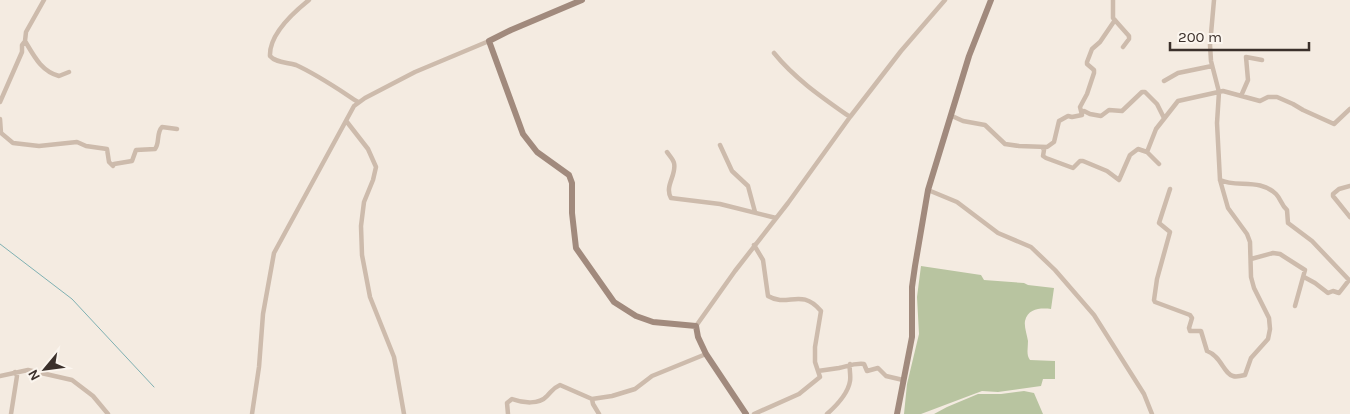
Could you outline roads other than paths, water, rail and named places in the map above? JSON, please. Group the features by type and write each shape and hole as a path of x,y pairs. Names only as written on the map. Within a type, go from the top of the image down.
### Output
{"street":[{"path":"0,102 22,52 26,32 44,0"},
{"path":"309,0 285,21 270,52 270,56 277,61 285,61 305,69 358,102"},
{"path":"252,414 263,314 274,253 354,106 358,102 415,72 582,0"},
{"path":"696,326 850,117 901,51 945,0"},
{"path":"896,414 912,337 914,266 928,190 975,38 991,0"},
{"path":"1113,0 1112,14 1115,22 1129,36 1123,47"},
{"path":"1170,189 1159,223 1170,232 1157,279 1154,300 1191,316 1190,331 1201,331 1207,351 1217,356 1232,376 1245,375 1252,358 1268,339 1270,329 1269,318 1254,288 1251,277 1250,242 1247,234 1228,208 1220,180 1217,123 1219,92 1212,66 1210,32 1214,0"},
{"path":"1082,113 1080,107 1088,94 1094,73 1093,68 1086,64 1089,54 1115,20"},
{"path":"25,41 46,71 59,76 69,72"},
{"path":"488,42 522,134 537,152 569,175 572,183 572,213 576,248 614,302 624,310 644,319 669,324 696,326"},
{"path":"774,52 783,64 802,82 850,117"},
{"path":"1241,96 1248,80 1246,57 1262,60"},
{"path":"1164,81 1178,72 1212,66"},
{"path":"1147,152 1156,129 1178,100 1224,91 1260,101 1268,97 1277,97 1334,124 1350,109"},
{"path":"952,116 963,121 985,125 1005,144 1047,147 1054,142 1061,119 1068,116 1082,115 1084,110 1090,114 1101,116 1109,110 1122,111 1142,92 1145,92 1157,104 1164,118"},
{"path":"0,119 2,133 11,143 39,146 77,142 86,146 108,149 109,162 113,166 114,164 132,161 136,150 155,149 159,130 162,127 177,129"},
{"path":"346,122 368,150 376,167 364,202 361,226 362,255 370,297 394,357 404,414"},
{"path":"720,145 732,171 748,186 755,212"},
{"path":"1042,146 1044,150 1043,156 1056,162 1074,168 1082,161 1107,171 1119,180 1130,155 1138,149 1147,152 1159,164"},
{"path":"667,152 674,162 674,173 669,187 671,198 720,204 776,218"},
{"path":"1220,180 1226,183 1260,185 1277,194 1283,207 1287,210 1288,223 1312,240 1350,279 1339,293 1333,291 1328,293 1315,282 1304,277"},
{"path":"1350,186 1339,189 1333,196 1350,217"},
{"path":"928,190 957,202 998,233 1031,247 1055,270 1094,315 1144,394 1152,414"},
{"path":"754,245 763,260 768,296 778,301 804,298 821,311 814,346 820,377 799,394 754,414"},
{"path":"1251,259 1269,253 1280,254 1305,270 1295,306"},
{"path":"696,326 706,354 746,414"},
{"path":"508,414 507,403 510,400 533,402 541,400 560,385 576,394 592,399 626,392 634,389 652,376 706,354"},
{"path":"818,371 840,368 850,364 864,364 868,371 878,368 886,376 903,380"},
{"path":"827,414 838,404 848,387 850,382 850,364"},
{"path":"0,376 15,372 36,371 72,380 93,396 108,414"},
{"path":"11,414 17,376 15,372"},
{"path":"592,399 600,414"}],"waterway":[{"path":"0,244 72,299 154,387"}]}
